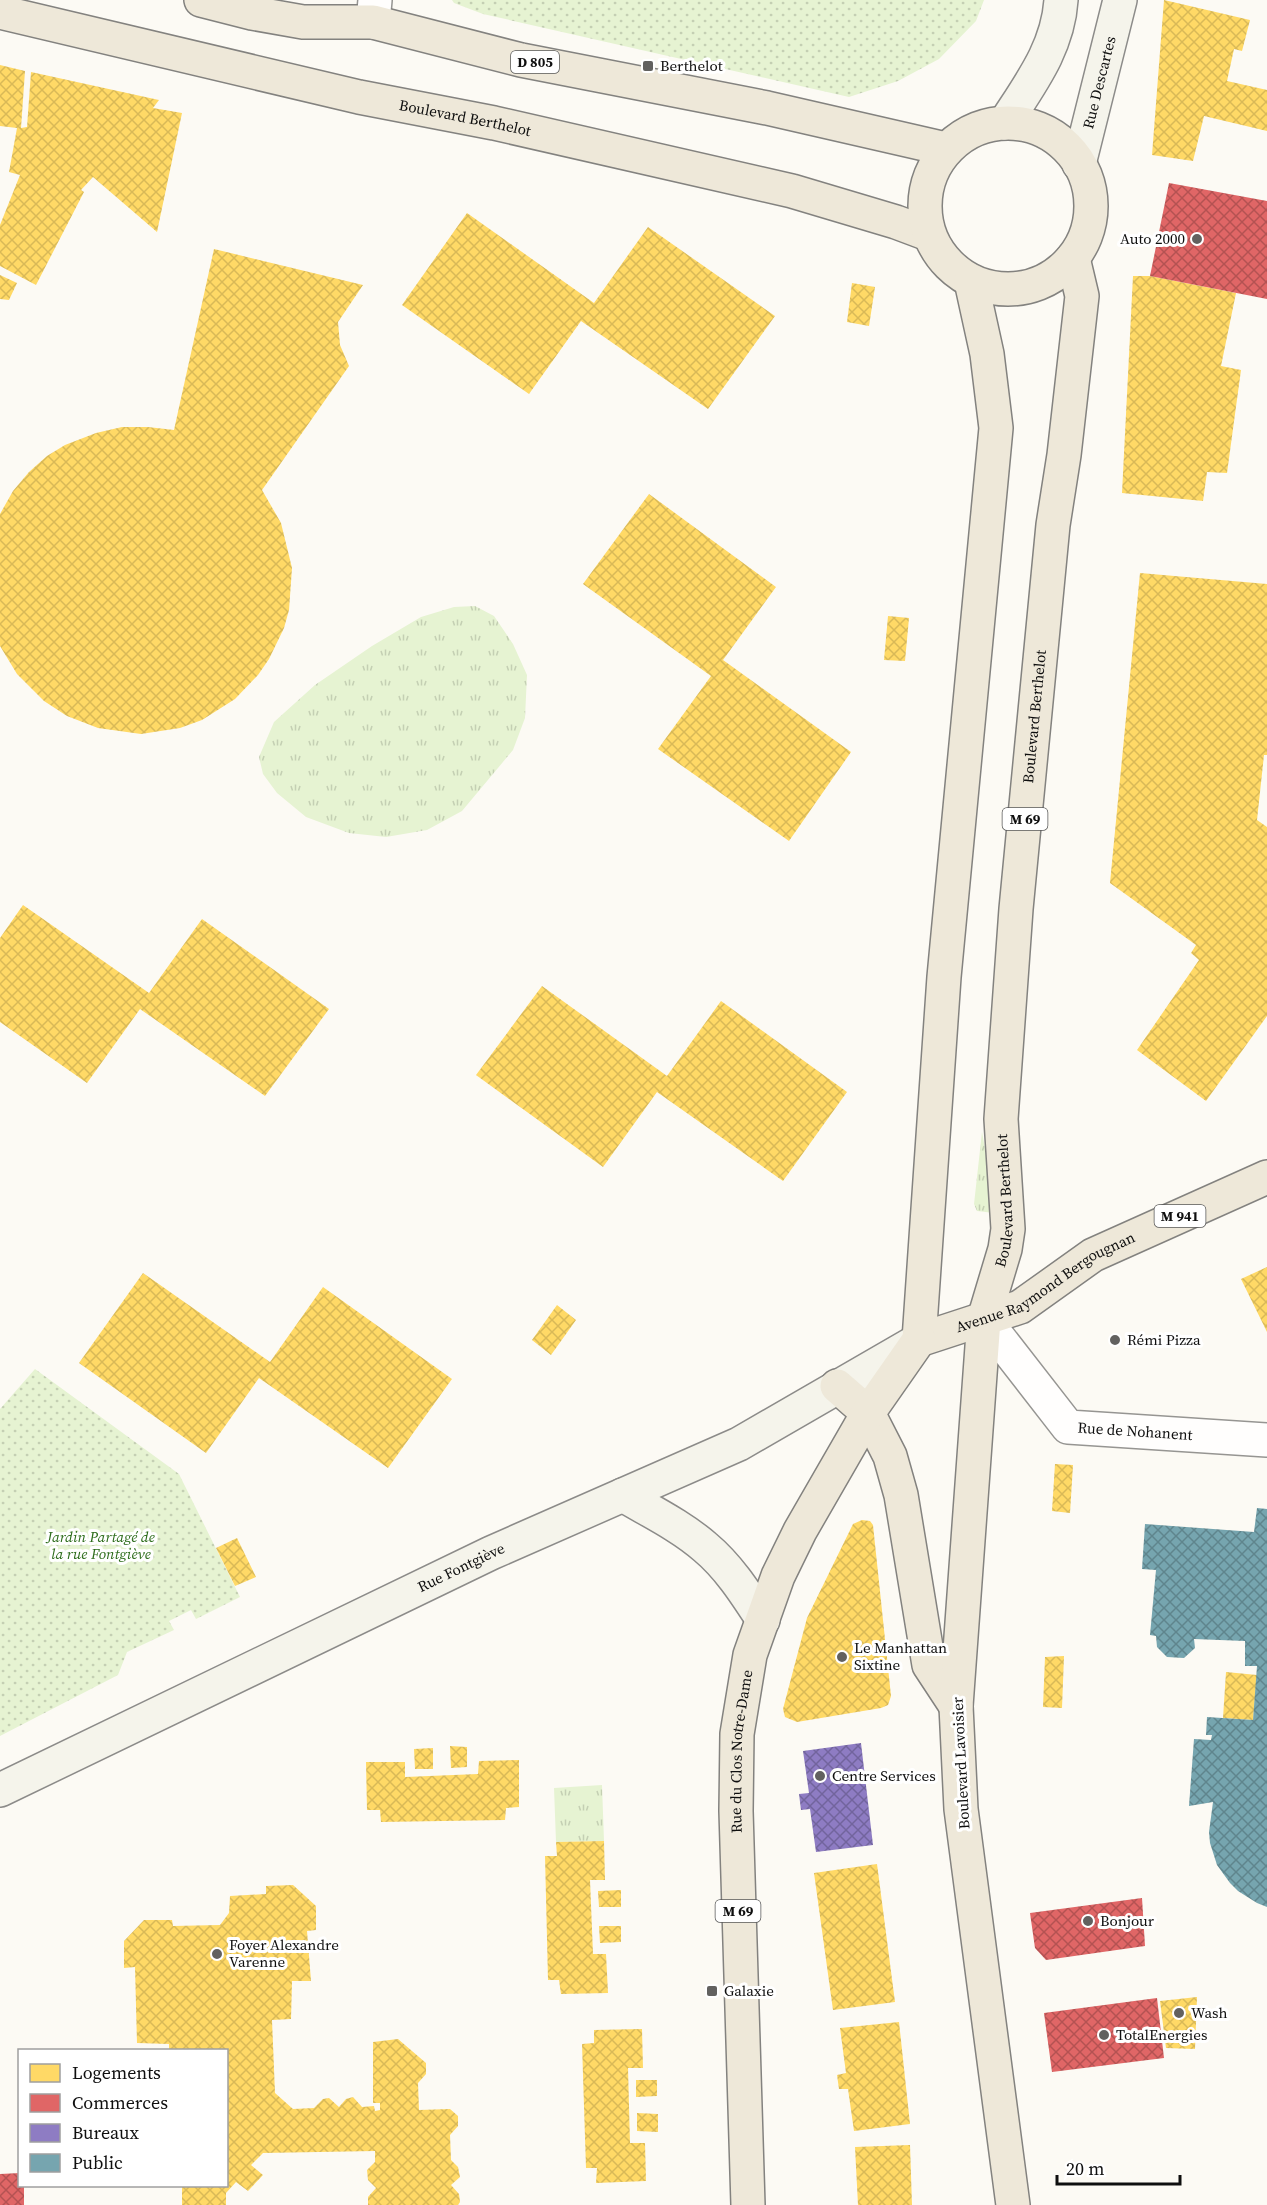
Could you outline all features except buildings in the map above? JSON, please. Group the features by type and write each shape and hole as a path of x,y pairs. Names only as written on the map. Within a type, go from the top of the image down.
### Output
{"main road":[{"name":"D 805","path":"201,0 252,13 303,22 374,11 521,60 745,104 946,148"},
{"path":"1005,123 1044,62 1054,37 1061,0"},
{"name":"Rue Descartes","path":"1079,164 1120,0"},
{"name":"Boulevard Berthelot","path":"0,12 359,97 494,123 792,191 928,234"},
{"path":"1005,123 1027,125 1048,133 1065,146 1079,164 1087,182 1090,202 1089,221 1083,241 1073,258 1048,281 1027,288 993,289 970,282 945,262 928,234 923,211 935,170 946,148 963,135 984,126 1005,123"},
{"name":"Boulevard Berthelot","path":"984,1319 1005,1249 1008,1229 1001,1119 1016,909 1053,525 1064,455 1082,296 1073,258"},
{"path":"919,1340 944,977 995,438 987,354 970,282"},
{"name":"Avenue Raymond Bergougnan","path":"919,1340 1020,1307 1093,1255 1267,1177"},
{"name":"Boulevard Lavoisier","path":"984,1319 956,1706 961,1809 1013,2205"},
{"name":"Rue Fontgiève","path":"0,1790 491,1553 739,1444 919,1340"},
{"name":"Rue du Clos Notre-Dame","path":"748,2205 736,1811 737,1734 750,1655 778,1576 800,1531 868,1413 919,1340"},
{"path":"837,1386 868,1413 890,1456 901,1495 929,1665 956,1706"},
{"path":"622,1495 678,1527 705,1546 726,1568 763,1620"}],"street":[{"name":"Rue de Nohanent","path":"984,1319 1068,1427 1267,1440"}],"green space":[{"path":"452,0 984,0 976,21 939,59 898,81 849,97 483,14 454,3"},
{"path":"475,606 494,616 513,644 527,675 525,718 513,750 462,811 427,830 386,837 349,833 306,817 277,793 263,774 259,757 274,722 315,685 372,646 421,617 454,607"},
{"path":"982,1132 993,1193 994,1213 977,1211 974,1204"},
{"name":"Jardin Partagé de la rue Fontgiève","path":"35,1369 179,1474 240,1597 196,1619 191,1610 169,1621 174,1630 127,1652 118,1675 0,1736 0,1409"},
{"path":"602,1785 604,1841 556,1842 554,1788"}],"place":[{"name":"Berthelot","path":"648,66"},
{"name":"Auto 2000","path":"1197,239"},
{"name":"Rémi Pizza","path":"1115,1340"},
{"name":"Le Manhattan Sixtine","path":"842,1657"},
{"name":"Centre Services","path":"820,1776"},
{"name":"Bonjour","path":"1088,1921"},
{"name":"Foyer Alexandre Varenne","path":"217,1954"},
{"name":"Galaxie","path":"712,1991"},
{"name":"Wash","path":"1179,2013"},
{"name":"TotalEnergies","path":"1104,2035"}]}
